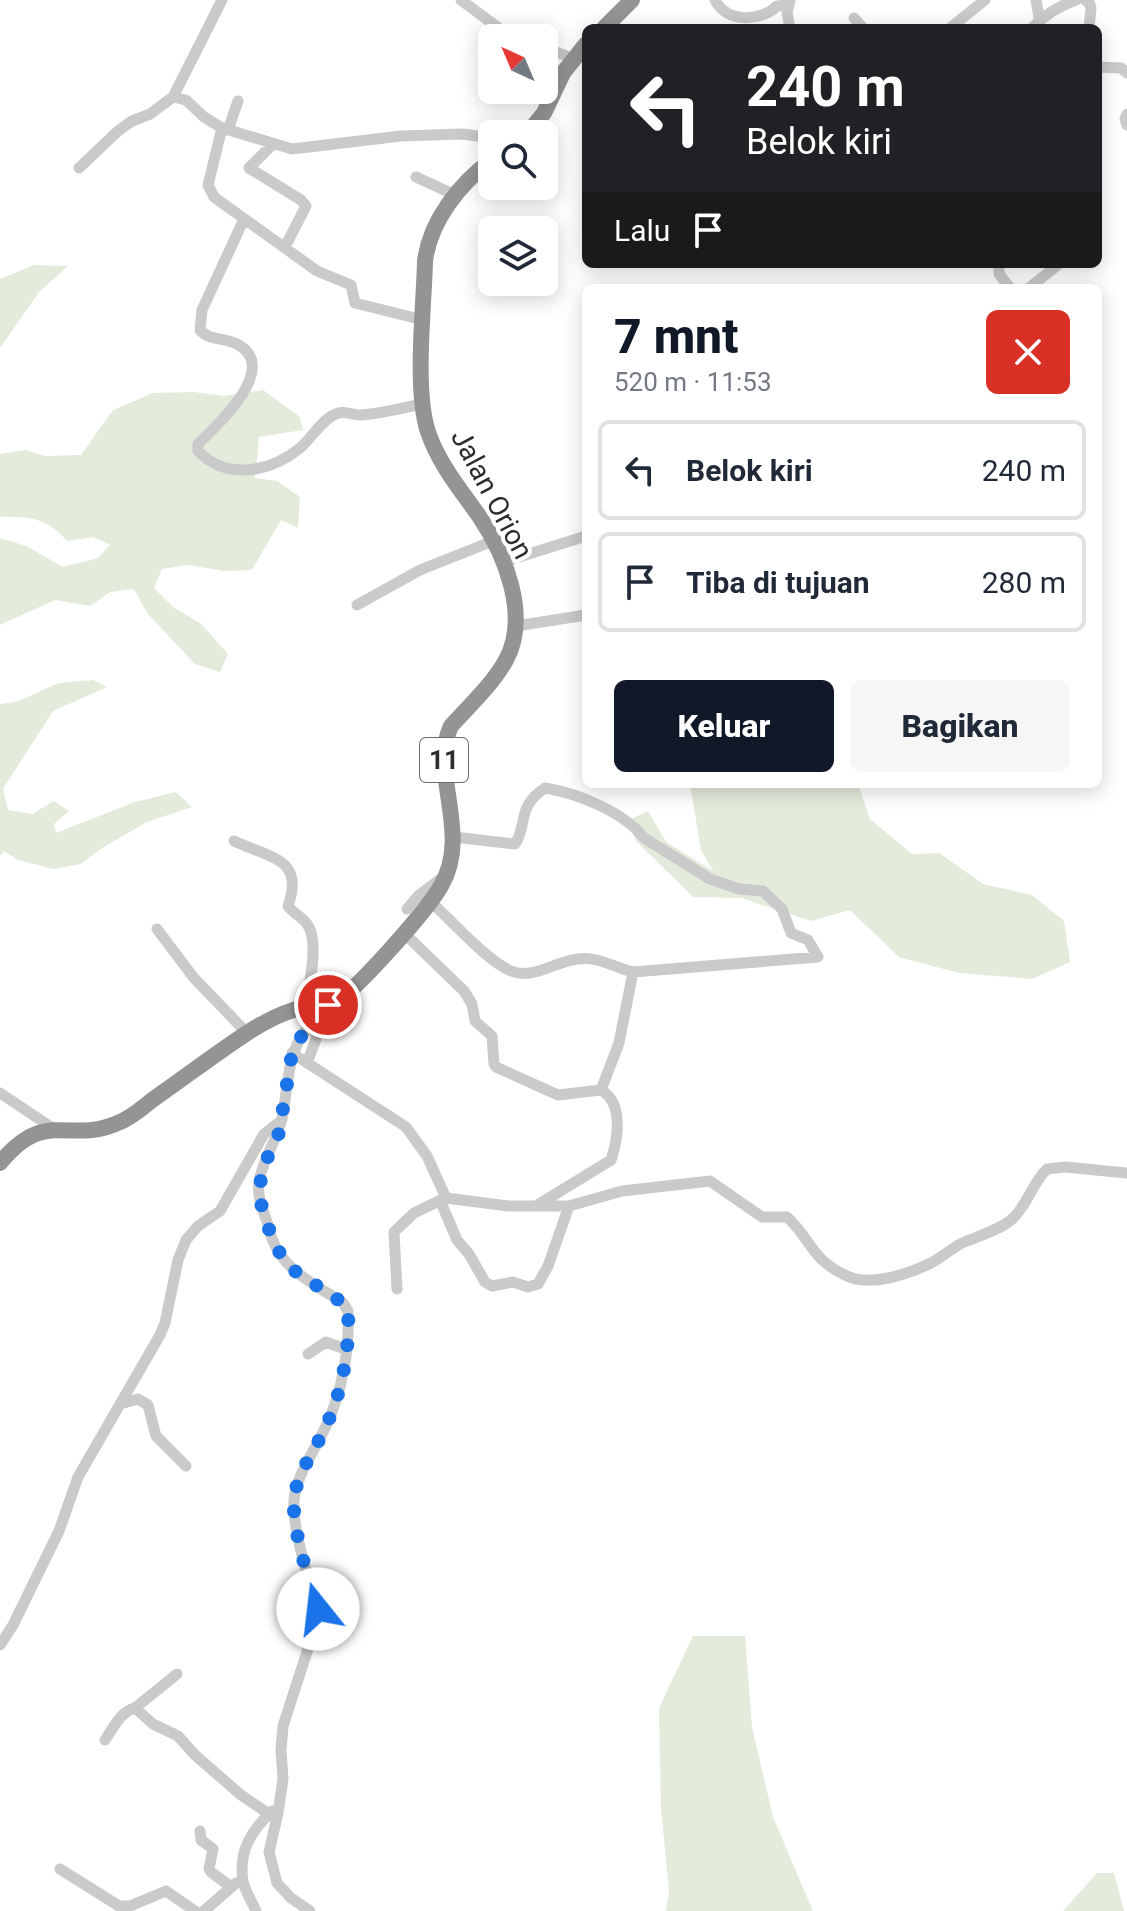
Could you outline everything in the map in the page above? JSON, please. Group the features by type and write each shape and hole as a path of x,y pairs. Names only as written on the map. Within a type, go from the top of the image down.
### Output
{"highway":[{"path":"607,24 623,3"},
{"path":"538,120 563,73 582,49"},
{"name":"Jalan Orion","path":"1,1160 23,1138 54,1129 89,1130 119,1123 247,1033 287,1012 311,1013 345,995 404,933 446,876 454,837 444,762 447,735 451,726 505,663 513,646 516,626 511,589 503,562 493,541 443,464 429,435 422,404 427,249 435,227 455,195 478,173"}],"street":[{"path":"79,168 118,131 173,97 222,0"},
{"path":"461,0 493,24"},
{"path":"715,0 727,13 741,18 769,14 777,6 789,2 790,24"},
{"path":"955,24 985,0"},
{"path":"1036,0 1038,24"},
{"path":"1039,24 1063,5 1076,0"},
{"path":"1085,0 1091,8 1089,24"},
{"path":"854,18 859,24"},
{"path":"558,53 574,59"},
{"path":"1102,67 1121,68 1127,73"},
{"path":"173,97 186,100 204,117 225,129 292,149 401,136 478,136"},
{"path":"238,101 225,129 208,185 210,192 223,206 317,271 351,285 355,303 423,320"},
{"path":"273,144 249,168 306,206 285,247"},
{"path":"416,177 455,195"},
{"path":"244,219 202,310 200,330 206,336 234,343 248,351 253,362 250,378 240,401 198,444 198,451 216,467 253,471 292,453 338,413 358,415 422,404"},
{"path":"1034,284 1054,268"},
{"path":"503,562 582,537"},
{"path":"357,605 420,570 493,541"},
{"path":"516,626 582,616"},
{"path":"430,901 481,949 514,972 531,973 583,958 609,962 633,972 818,957 808,940 793,936 782,909 763,891 739,889 710,879 644,838 637,828 579,795 545,788 539,792 522,815 515,844 454,837"},
{"path":"234,841 279,860 292,874 294,888 288,906 307,923 311,932 311,1013 316,1039 307,1063"},
{"path":"407,909 430,886 446,876"},
{"path":"157,929 194,978 247,1033"},
{"path":"404,933 464,991 472,1004 475,1021 492,1036 496,1067 558,1095 601,1090 613,1101 617,1119 611,1160 536,1207"},
{"path":"601,1090 619,1043 633,972"},
{"path":"310,1911 277,1883 272,1870 270,1846 274,1809 283,1779 283,1726 318,1618 297,1528 294,1501 301,1477 327,1425 341,1387 349,1323 347,1308 291,1268 273,1242 258,1194 264,1165 279,1133 292,1053 311,1013"},
{"path":"292,1053 406,1127 427,1156 457,1240 485,1282 492,1286 513,1282 528,1287 538,1284 548,1266 569,1206"},
{"path":"0,1093 54,1129"},
{"path":"0,1645 59,1531 78,1477 165,1323 178,1260 186,1240 198,1226 220,1211 264,1134 282,1120"},
{"path":"397,1289 394,1232 414,1213 443,1199 536,1207 569,1206 622,1191 710,1181 762,1217 787,1217 825,1264 847,1276 866,1279 888,1277 932,1262 945,1252 1006,1224 1020,1211 1047,1169 1065,1167 1127,1173"},
{"path":"308,1354 326,1342 345,1349"},
{"path":"120,1404 138,1399 148,1405 156,1436 186,1466"},
{"path":"105,1740 121,1717 177,1674"},
{"path":"135,1708 153,1724 178,1736 241,1795 274,1809"},
{"path":"256,1911 242,1877 246,1842 258,1824 274,1809"},
{"path":"200,1831 201,1840 213,1849 209,1869 231,1887"},
{"path":"60,1869 119,1906 130,1906 166,1891 195,1911"},
{"path":"204,1911 242,1877"}],"green space":[{"path":"34,265 68,266 39,292 0,348 0,279"},
{"path":"263,390 300,417 303,430 259,437 255,478 277,481 300,497 298,528 281,520 252,570 224,571 188,565 162,569 154,588 173,607 200,623 228,654 220,672 195,664 147,613 134,589 110,592 90,606 55,600 0,625 0,538 26,546 63,567 98,558 110,545 93,537 67,541 52,527 37,520 0,517 0,454 26,450 46,456 81,455 113,410 153,393 194,392 224,396"},
{"path":"93,680 107,687 53,711 3,789 8,810 32,814 54,801 69,811 54,824 56,833 135,802 176,792 192,807 147,822 81,864 53,869 18,860 4,851 0,856 0,704 16,702 59,683"},
{"path":"691,788 859,788 870,819 912,854 939,853 983,884 1032,895 1064,921 1070,962 1032,979 959,973 899,957 850,910 811,921 741,898 693,897 636,841 627,821 648,811 666,842 713,871 701,850"},
{"path":"693,1636 745,1636 752,1727 773,1817 813,1911 666,1911 669,1890 661,1809 659,1708"},
{"path":"1097,1873 1114,1873 1124,1911 1063,1911"}],"route":[{"path":"318,1609 297,1528 294,1501 301,1477 327,1425 341,1387 348,1311 343,1303 296,1272 285,1261 273,1242 258,1194 264,1165 279,1133 292,1053 306,1028 328,1005"}]}
